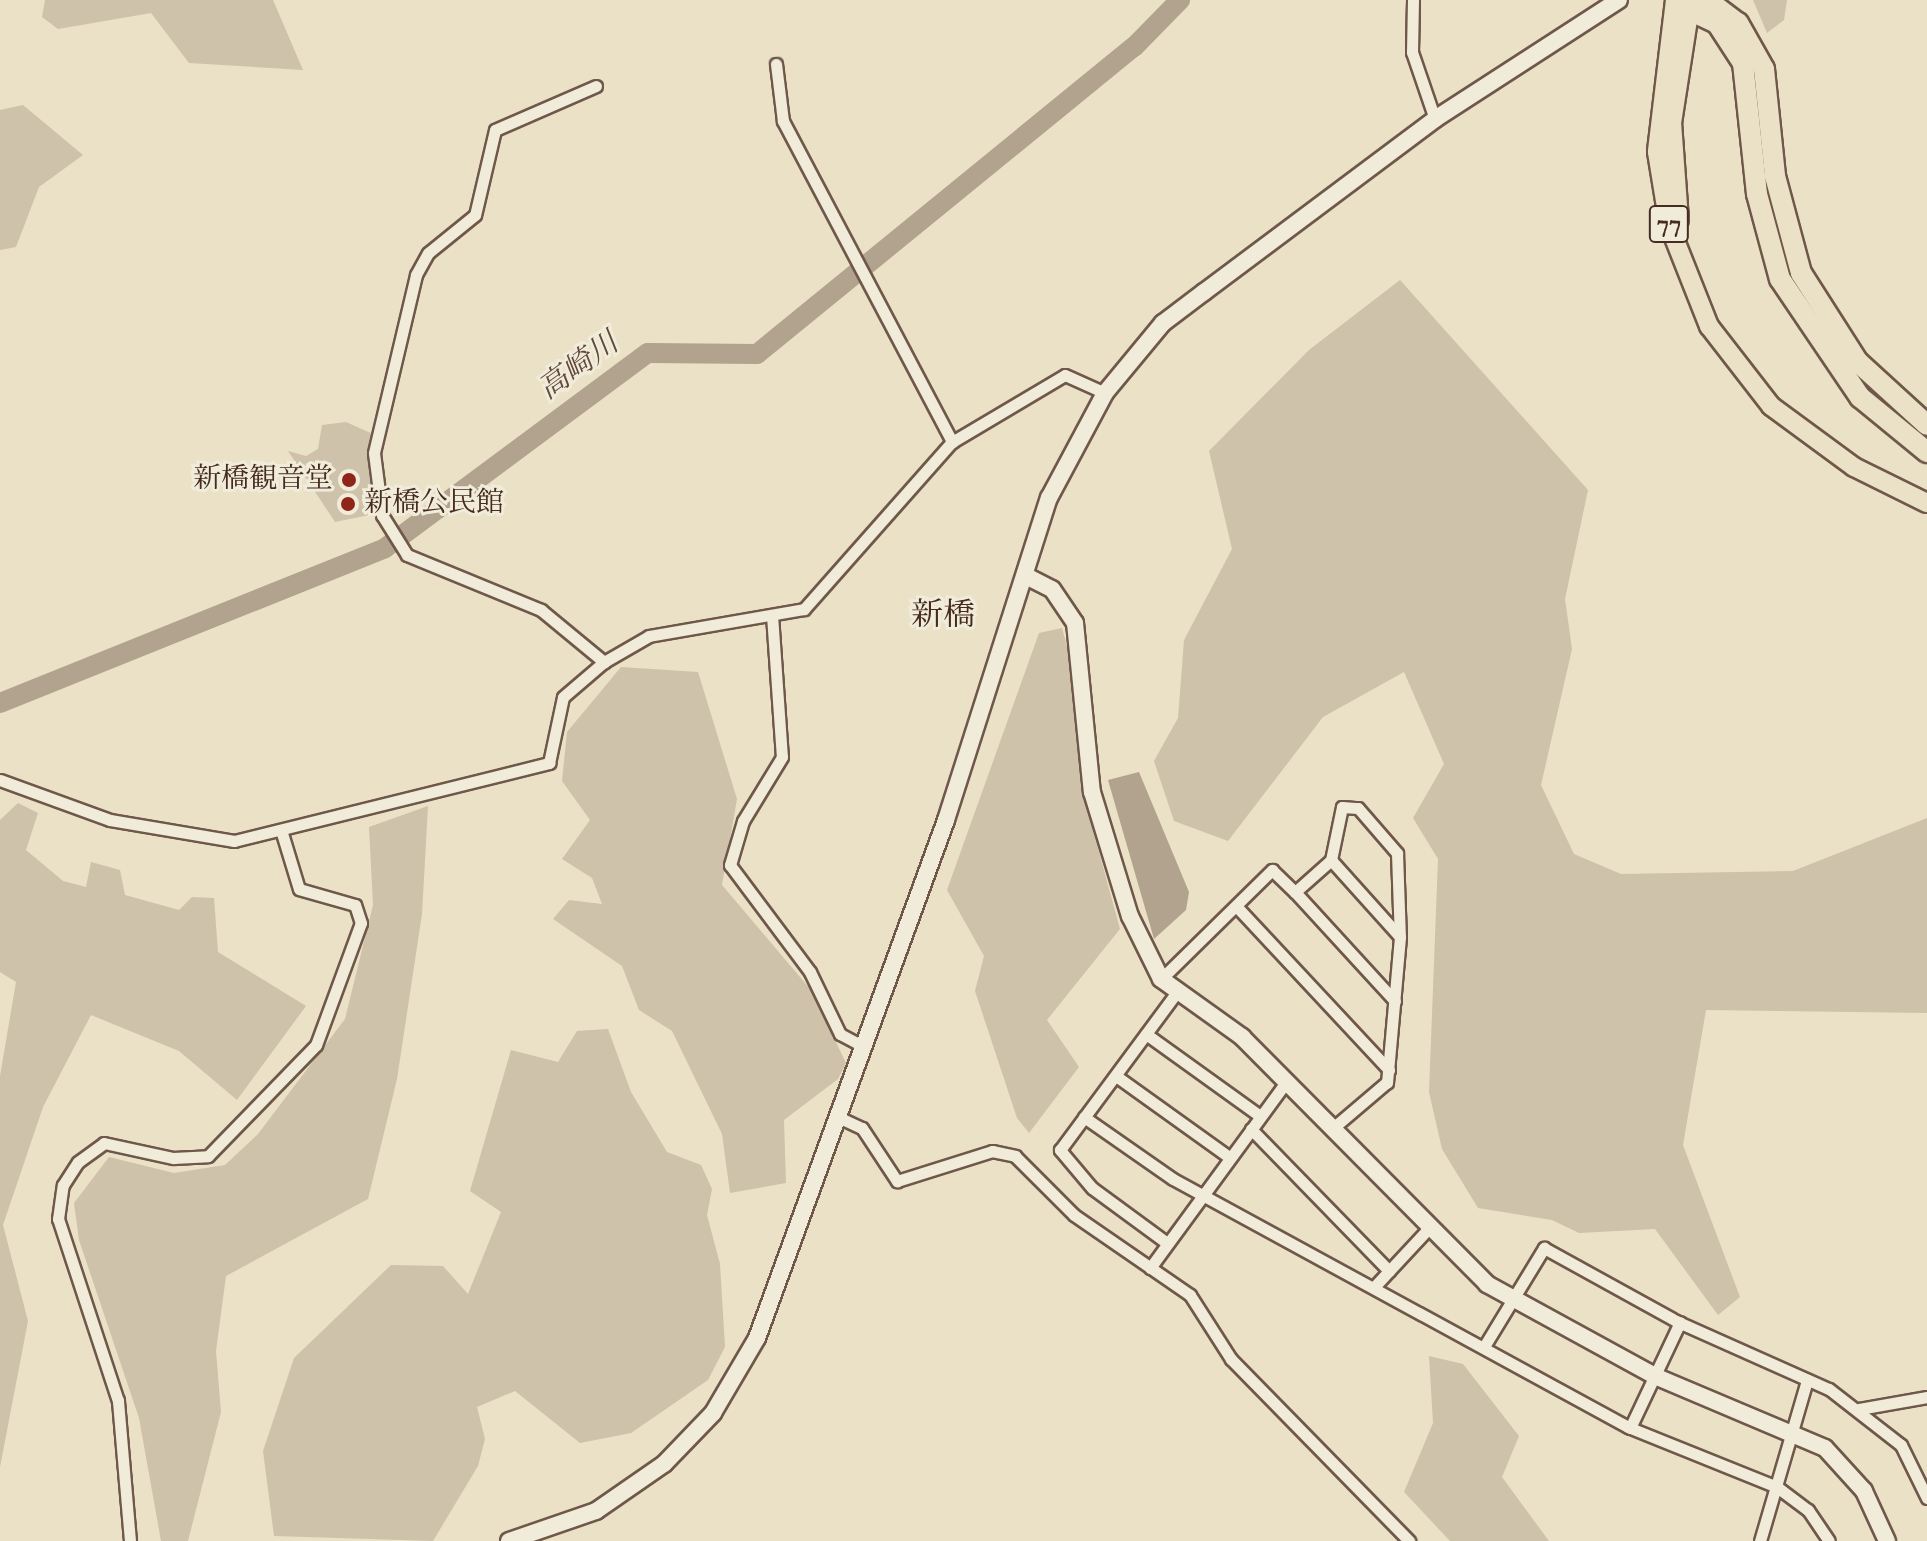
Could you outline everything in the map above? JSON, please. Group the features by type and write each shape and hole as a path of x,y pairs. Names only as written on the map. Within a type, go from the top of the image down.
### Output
{"highway":[{"path":"1707,0 1732,16 1760,58"},
{"path":"1734,0 1760,58 1775,176 1801,273 1858,362 1927,425"},
{"path":"1683,2 1717,23 1743,63 1757,194 1780,279 1860,397 1927,452"}],"main road":[{"name":"77","path":"1683,2 1672,123 1677,213 1719,325 1783,414 1854,467 1927,503"}],"street":[{"path":"1413,0 1412,52 1435,119"},
{"path":"509,1541 565,1525 632,1489 713,1413 757,1338 838,1117 1026,576 1049,498 1105,393 1163,323 1435,119 1619,0"},
{"path":"776,64 783,121 952,442"},
{"path":"596,86 495,130 475,215 428,253 416,275 374,453 382,515 407,555 541,610 604,662"},
{"path":"0,780 181,837 234,841 282,833 549,763 563,697 604,662 649,636 804,609 830,588 902,491 952,442 1065,375 1105,393"},
{"path":"1026,576 1052,589 1075,623 1092,792 1135,927 1161,979 1176,993 1242,1037 1428,1229 1513,1299 1657,1377 1793,1431 1825,1448 1864,1491 1887,1541"},
{"path":"772,615 782,757 743,821 730,865 810,972 840,1034 861,1045"},
{"path":"1295,892 1331,860 1339,813 1351,804 1397,853 1400,937 1387,1082 1333,1128"},
{"path":"130,1541 118,1401 58,1219 63,1185 78,1162 104,1143 173,1158 208,1156 316,1045 361,923 355,905 299,889 282,833"},
{"path":"1331,860 1400,937"},
{"path":"1161,979 1272,870 1395,1001"},
{"path":"1237,907 1389,1070"},
{"path":"1167,1243 1063,1159 1060,1150 1176,993"},
{"path":"1146,1034 1260,1116"},
{"path":"1116,1076 1229,1157"},
{"path":"1150,1268 1287,1081"},
{"path":"838,1117 862,1128 897,1181 1006,1151 1074,1215 1197,1303 1231,1359 1409,1541"},
{"path":"1084,1117 1201,1195 1485,1345 1630,1428 1777,1487 1808,1510 1829,1541"},
{"path":"1251,1129 1389,1271"},
{"path":"1375,1286 1428,1229"},
{"path":"1485,1345 1544,1248 1680,1322 1807,1380 1859,1409 1901,1445 1923,1479 1927,1498"},
{"path":"1630,1428 1657,1377 1680,1322"},
{"path":"1760,1541 1807,1380"},
{"path":"1859,1409 1927,1397"}],"shaded area":[{"path":"45,0 273,0 303,70 189,63 151,13 58,29 42,17"},
{"path":"1753,0 1787,0 1784,20 1767,33"},
{"path":"23,105 83,155 39,187 16,247 0,250 0,110"},
{"path":"1400,280 1588,490 1565,599 1572,649 1541,785 1574,854 1621,874 1793,871 1927,818 1927,1013 1706,1010 1683,1145 1740,1297 1718,1315 1655,1229 1579,1233 1552,1220 1478,1208 1442,1149 1429,1092 1438,859 1413,818 1444,764 1404,672 1323,717 1228,841 1174,821 1154,761 1178,718 1184,640 1232,549 1209,451 1309,350"},
{"path":"346,422 375,435 379,513 335,522 288,451 306,456 318,449 322,425"},
{"path":"1062,628 1073,668 1081,786 1120,929 1047,1020 1079,1067 1029,1133 1017,1118 975,991 984,956 947,890 1039,633"},
{"path":"621,667 698,672 737,799 722,885 811,990 846,1063 838,1079 784,1120 786,1183 730,1193 722,1134 672,1031 639,1010 622,966 553,919 569,900 602,904 592,878 562,859 590,820 562,781 567,732"},
{"path":"1139,772 1189,892 1186,910 1154,939 1108,780"},
{"path":"18,803 38,813 26,850 63,881 86,887 91,862 120,870 125,895 179,910 192,897 214,898 218,952 306,1006 237,1100 179,1051 91,1015 43,1107 3,1225 28,1321 0,1467 0,1076 16,982 0,972 0,820"},
{"path":"428,806 422,914 397,1079 368,1199 226,1276 216,1351 221,1412 188,1541 161,1541 139,1418 79,1240 74,1203 109,1157 174,1173 225,1165 258,1134 345,1019 373,905 369,827"},
{"path":"608,1029 631,1092 667,1152 701,1165 712,1189 707,1215 720,1264 725,1347 708,1380 631,1433 580,1443 515,1391 477,1407 485,1439 478,1466 433,1541 274,1536 263,1451 294,1358 391,1265 443,1266 468,1294 501,1212 470,1191 511,1050 558,1062 577,1031"},
{"path":"1429,1356 1463,1364 1519,1436 1502,1477 1549,1541 1450,1541 1404,1492 1433,1423"}],"waterway":[{"name":"高崎川","path":"0,703 385,548 648,353 757,354 1134,47 1180,0"}],"place":[{"name":"新橋観音堂","path":"349,480"},
{"name":"新橋公民館","path":"348,504"}],"district":[{"name":"新橋","path":"943,617"}]}
